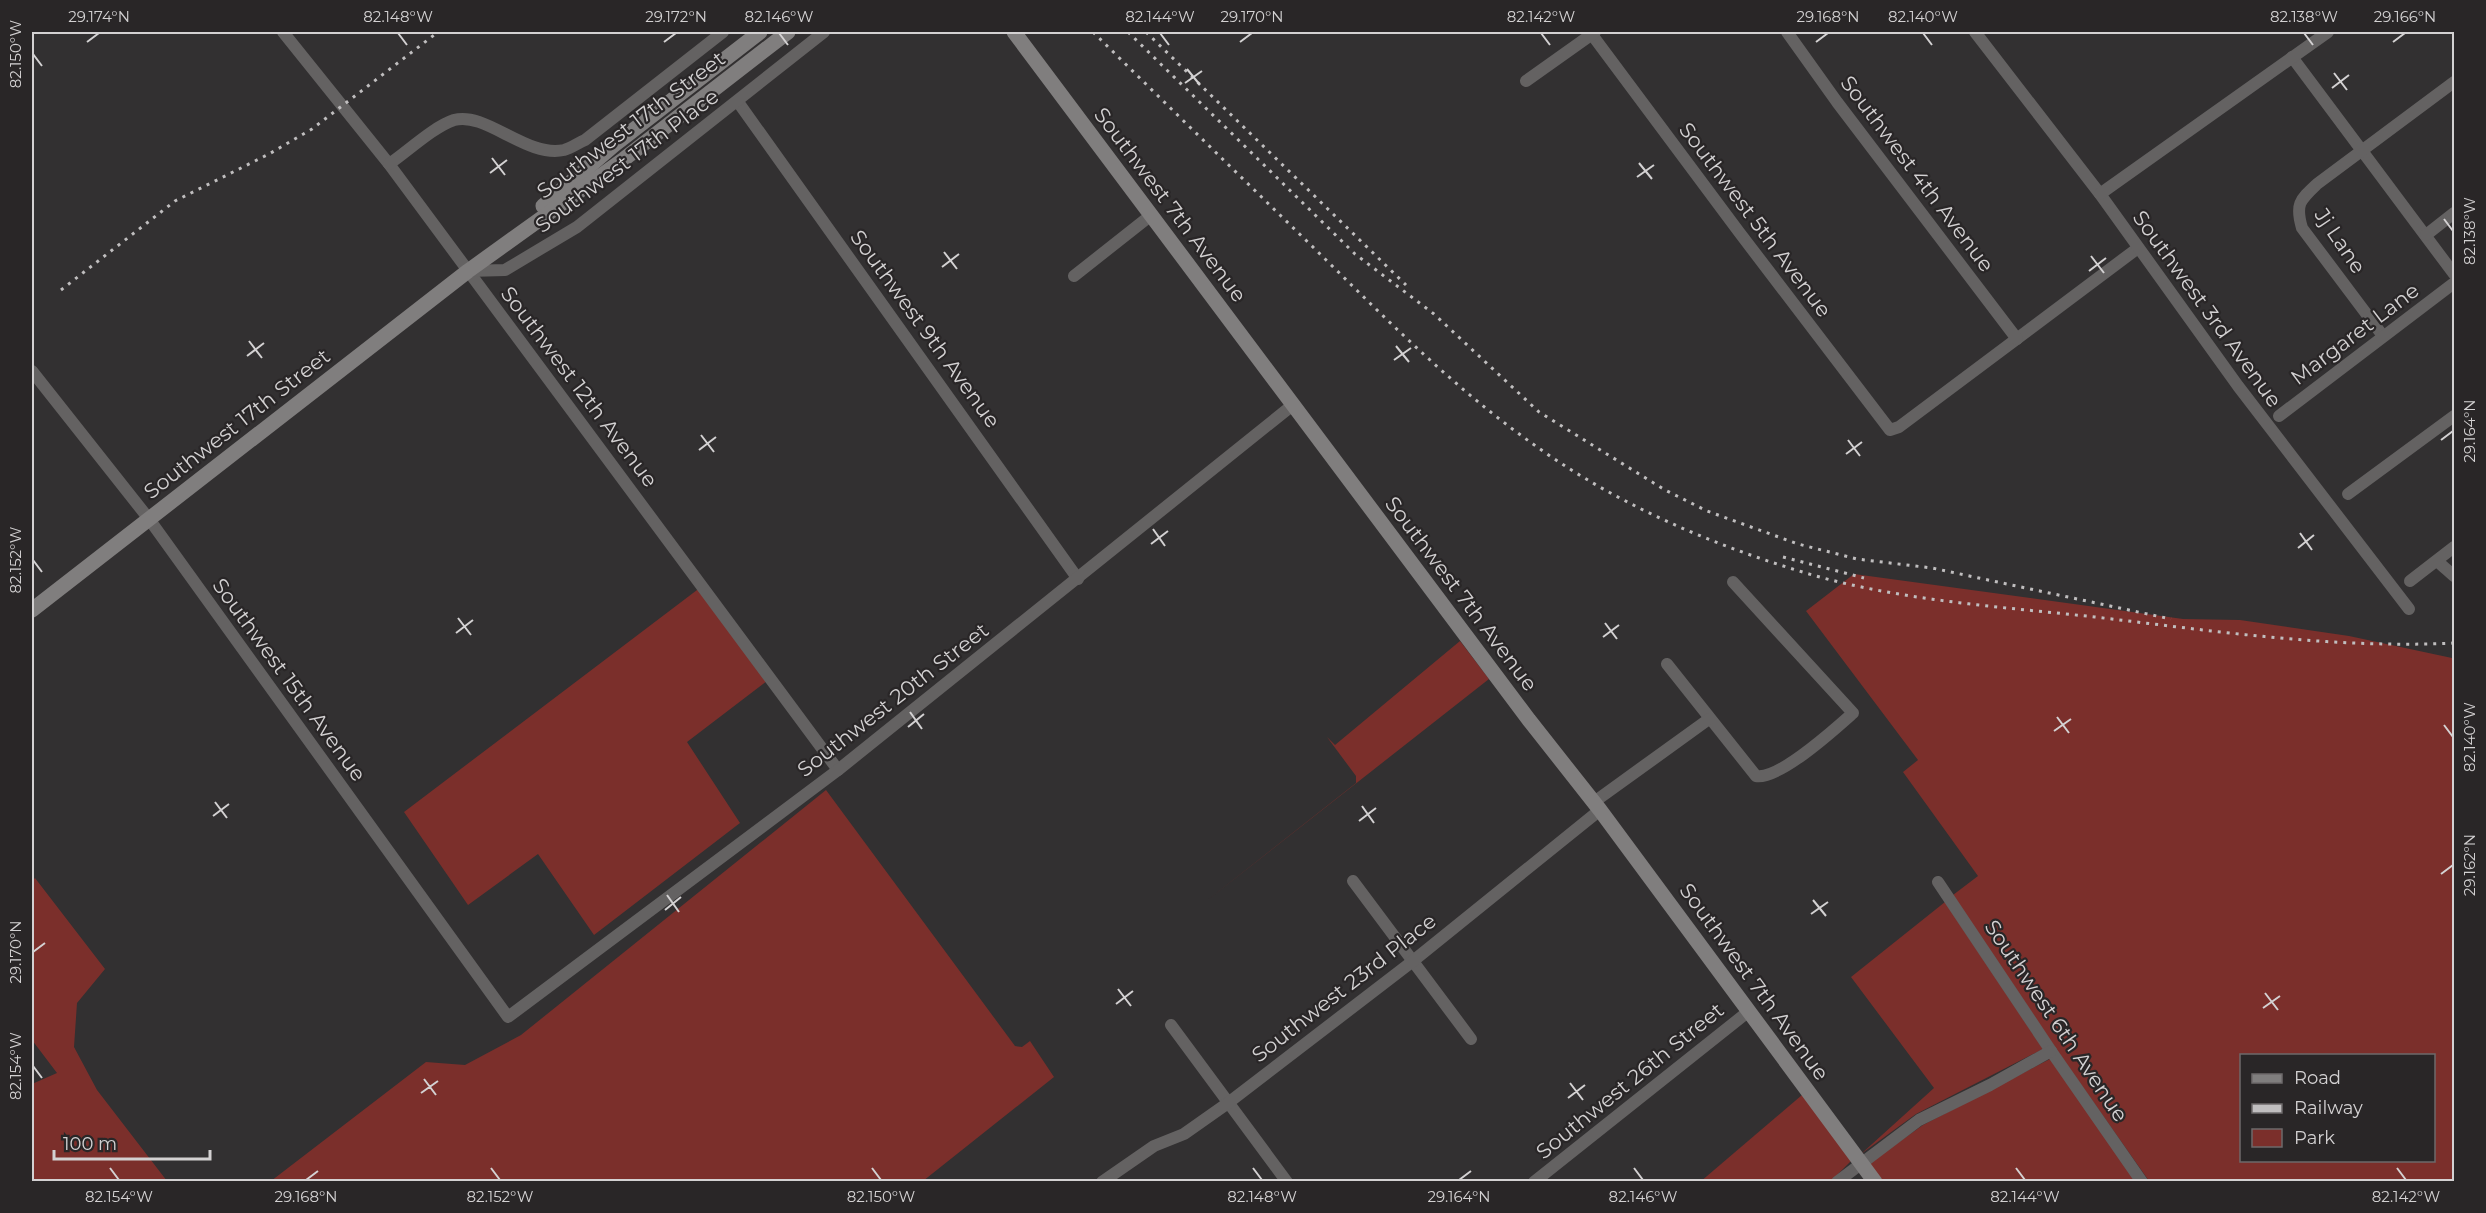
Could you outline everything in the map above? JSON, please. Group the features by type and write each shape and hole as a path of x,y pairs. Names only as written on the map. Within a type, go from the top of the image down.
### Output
{"street":[{"name":"Southwest 12th Avenue","path":"283,32 389,165 838,770"},
{"path":"389,165 439,128 455,120 475,121 542,151 565,150 585,140 723,32"},
{"name":"Southwest 17th Street","path":"468,271 614,145 760,32"},
{"name":"Southwest 17th Street","path":"32,610 286,410 468,271 624,159 788,32"},
{"name":"Southwest 17th Place","path":"468,271 505,270 538,253 576,227 738,102 824,32"},
{"name":"Southwest 7th Avenue","path":"1014,32 1529,720 1597,806 1875,1182"},
{"path":"1526,81 1592,32"},
{"name":"Southwest 5th Avenue","path":"1592,32 1753,251 1890,430 1899,427 2017,339"},
{"name":"Southwest 4th Avenue","path":"1787,32 1837,102 2017,339"},
{"name":"Southwest 3rd Avenue","path":"1975,32 2100,194 2238,386 2409,609"},
{"path":"2100,194 2328,32"},
{"path":"2292,57 2454,274"},
{"path":"2362,152 2454,82"},
{"name":"Southwest 9th Avenue","path":"738,102 1078,579"},
{"name":"Jj Lane","path":"2362,152 2317,184 2301,199 2297,212 2302,228 2383,336"},
{"path":"2426,235 2454,213"},
{"path":"1074,276 1150,216"},
{"path":"2017,339 2138,248"},
{"name":"Margaret Lane","path":"2279,416 2454,283"},
{"name":"Southwest 15th Avenue","path":"32,371 149,519 508,1017"},
{"name":"Southwest 20th Street","path":"508,1017 838,770 1294,404"},
{"path":"2348,494 2454,416"},
{"path":"2410,581 2454,547"},
{"path":"2437,561 2454,576"},
{"path":"1666,664 1756,776 1764,778 1784,767 1824,739 1853,713 1733,582"},
{"name":"Southwest 23rd Place","path":"1102,1182 1145,1151 1184,1134 1228,1103 1413,961 1597,806 1709,719"},
{"path":"1353,881 1471,1039"},
{"name":"Southwest 6th Avenue","path":"1938,882 2051,1052 2142,1182"},
{"name":"Southwest 26th Street","path":"1534,1182 1749,1011"},
{"path":"1171,1025 1287,1182"},
{"path":"1837,1182 1860,1162 1919,1120 2051,1052"}],"green space":[{"path":"1854,574 2183,619 2240,620 2349,636 2452,658 2454,660 2454,1181 2149,1181 2056,1049 1953,895 1978,876 1903,772 1918,760 1806,611"},
{"path":"701,587 767,681 687,742 740,823 594,935 538,854 468,905 404,812"},
{"path":"1460,641 1489,679 1205,902 1356,783 1356,776 1327,737 1335,745"},
{"path":"826,790 1015,1046 1022,1047 1030,1041 1054,1077 923,1181 271,1181 426,1062 465,1065 521,1035"},
{"path":"35,878 105,969 77,1003 74,1047 97,1090 167,1181 32,1181 32,1084 57,1073 32,1040 32,881"},
{"path":"1945,902 2043,1049 1916,1114 1861,1154 1934,1088 1851,977"},
{"path":"2050,1059 2136,1181 1881,1181 1868,1164 1923,1125"},
{"path":"1802,1095 1852,1160 1831,1181 1700,1182"}],"railway":[{"path":"61,290 175,201 269,154 312,129 438,32"},
{"path":"1093,32 1395,327 1476,400 1565,466 1668,522 1779,565 1850,585 1885,592 1990,606 2274,637 2364,643 2454,643"},
{"path":"1128,32 1355,254 1434,314 1539,412 1665,490 1707,511 1798,544 1857,559 1932,568 2171,619"},
{"path":"1146,32 1406,285"},
{"path":"1783,557 1864,578"}]}
